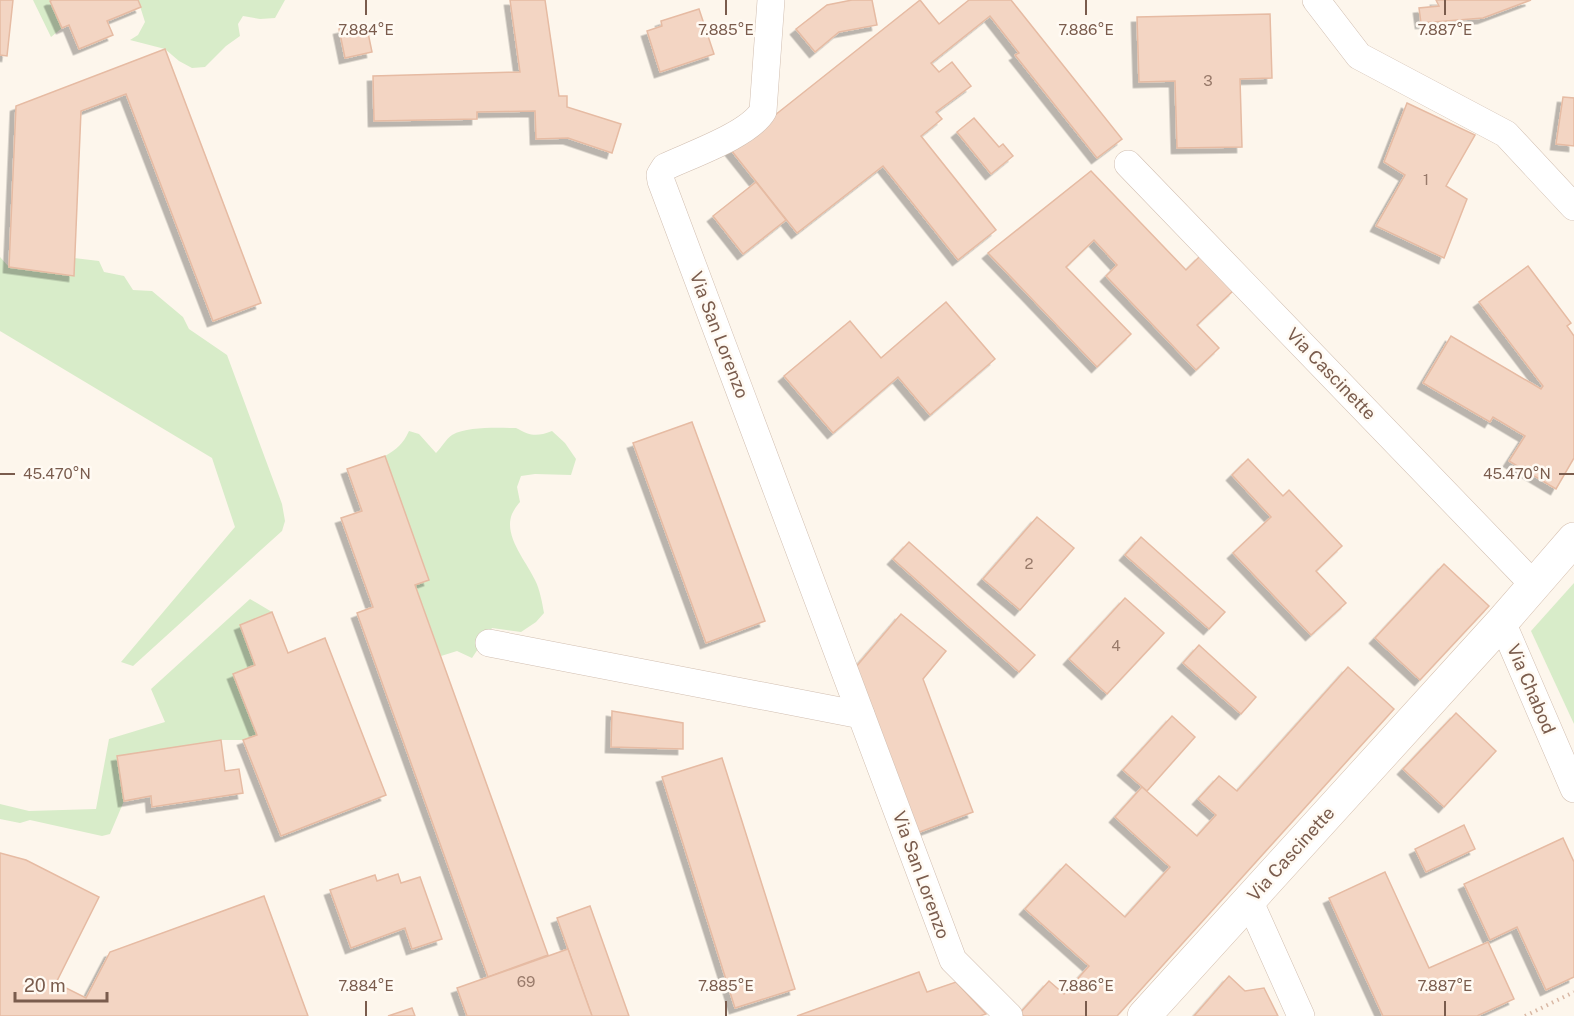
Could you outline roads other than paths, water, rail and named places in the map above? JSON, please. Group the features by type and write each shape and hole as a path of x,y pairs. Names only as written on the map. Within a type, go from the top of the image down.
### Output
{"main road":[{"name":"Via Cascinette","path":"1144,1016 1502,622 1574,539"}],"street":[{"name":"Via San Lorenzo","path":"771,0 763,111 754,122 715,145 664,167 660,175 952,960 1009,1016"},
{"path":"1316,0 1359,57 1506,134 1574,207"},
{"name":"Via Cascinette","path":"1128,164 1534,585"},
{"name":"Via Chabod","path":"1502,622 1574,789"},
{"path":"489,643 861,715"},
{"path":"1249,900 1300,1016"}]}
